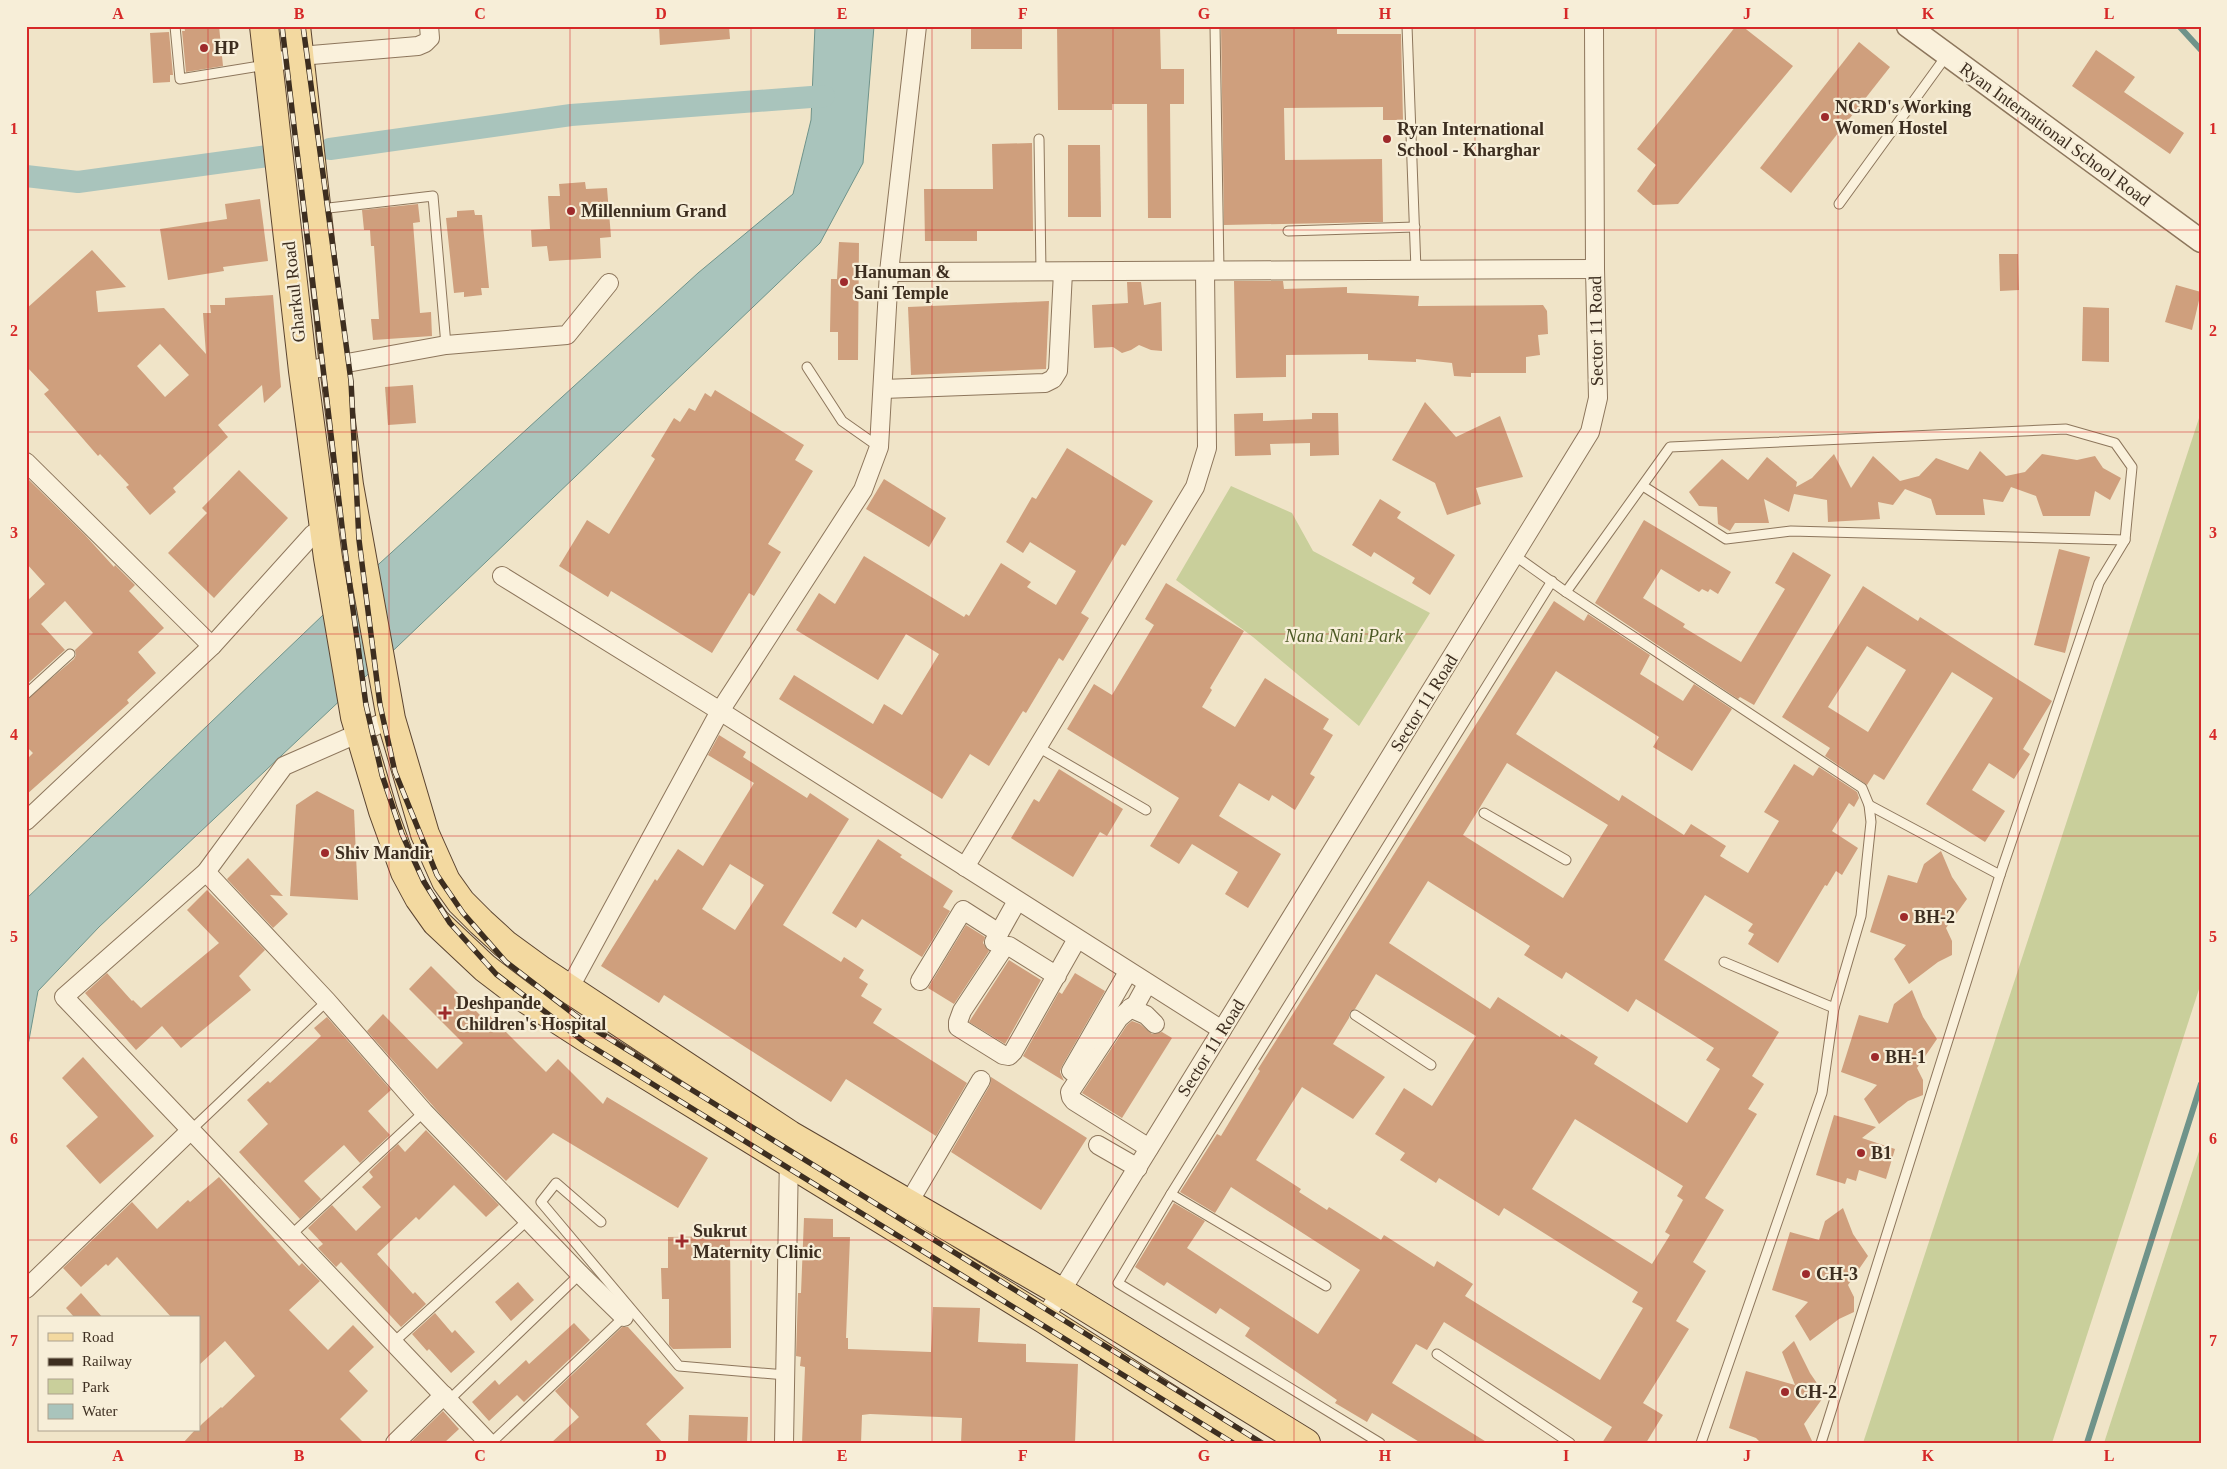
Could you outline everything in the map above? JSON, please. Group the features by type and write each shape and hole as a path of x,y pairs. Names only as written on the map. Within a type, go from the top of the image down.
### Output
{"main road":[{"name":"Gharkul Road","path":"264,26 303,371 318,532 328,558 357,725 383,811 406,872 419,898 436,922 485,968 524,997 789,1163 1044,1319 1238,1443"},
{"name":"Gharkul Road","path":"296,26 349,485 390,714 424,834 446,881 461,902 506,944 569,989 790,1135 1061,1292 1306,1443"}],"street":[{"path":"269,64 300,56 418,46 430,38 429,26"},
{"path":"569,989 720,711 863,490 879,447 889,272 917,26"},
{"name":"Sector 11 Road","path":"1044,1319 1590,432 1598,398 1595,269 1594,26"},
{"name":"Ryan International School Road","path":"1908,26 2201,241"},
{"path":"889,272 1595,269"},
{"path":"965,867 1195,488 1207,448 1212,271"},
{"path":"883,389 1044,383 1053,380 1058,371 1063,272"},
{"path":"303,371 446,345 567,335 609,283"},
{"path":"26,462 212,646"},
{"path":"27,819 212,646 318,532"},
{"path":"502,576 720,711 1222,1030"},
{"path":"390,714 357,725 284,766 206,872 64,997 490,1443"},
{"path":"206,872 327,1001 424,1112 624,1317"},
{"path":"955,1007 1018,901"},
{"path":"920,981 963,910 999,933"},
{"path":"1057,976 1009,946 1005,946 962,1011 958,1028 1003,1055 1009,1056 1057,976 1081,941"},
{"path":"1019,1054 1081,941"},
{"path":"1068,1076 1128,972"},
{"path":"1147,984 1136,1004 1119,1018 1070,1092 1074,1101 1149,1148"},
{"path":"1130,1008 1146,1015 1155,1024"},
{"path":"908,1204 981,1080"},
{"path":"26,1289 191,1130"},
{"path":"784,1443 790,1135"},
{"path":"1098,1145 1138,1168"},
{"path":"395,1443 447,1398"}],"lane":[{"path":"175,26 180,79 269,64"},
{"path":"1212,271 1215,26"},
{"path":"1407,26 1416,270"},
{"path":"1839,204 1948,55"},
{"path":"1039,139 1041,272"},
{"path":"318,210 432,196 446,345"},
{"path":"1288,231 1414,227"},
{"path":"807,367 842,421 879,447"},
{"path":"1566,592 1670,447 2066,429 2115,443 2132,467 2125,540 2099,583 2000,874 1821,1443"},
{"path":"1642,486 1726,539 1791,531 2125,540"},
{"path":"1514,555 1566,592 1862,788 1869,805 1871,822 1861,916 1834,1008 1822,1093 1701,1443"},
{"path":"1380,1443 1118,1283 1171,1194 1306,984 1431,782 1552,581"},
{"path":"26,694 70,654"},
{"path":"1038,747 1146,810"},
{"path":"1869,805 2000,874"},
{"path":"1484,813 1566,860"},
{"path":"1724,962 1834,1008"},
{"path":"191,1130 327,1001"},
{"path":"1355,1015 1431,1065"},
{"path":"291,1235 424,1112"},
{"path":"601,1222 556,1183 541,1202 679,1366 786,1375"},
{"path":"1171,1194 1326,1286"},
{"path":"394,1342 529,1219"},
{"path":"447,1398 580,1274"},
{"path":"490,1443 624,1317"},
{"path":"1437,1354 1570,1443"}],"green space":[{"path":"2201,412 2201,983 2052,1443 1863,1443"},
{"name":"Nana Nani Park","path":"1231,486 1292,513 1313,551 1430,613 1359,726 1253,637 1176,580"},
{"path":"2201,1145 2201,1443 2104,1443"}],"water":[{"path":"815,26 874,26 863,163 820,243 398,646 99,927 38,991 26,1056 26,899 323,615 698,273 793,194 811,120"}],"building":[{"name":"HP","path":"184,26 219,26 223,66 186,72 182,31 185,31"},
{"path":"659,26 729,26 730,39 660,45"},
{"path":"971,26 1022,26 1022,49 971,49"},
{"path":"1057,26 1160,26 1161,69 1184,69 1184,104 1170,104 1171,218 1148,218 1147,104 1112,104 1112,110 1058,110"},
{"path":"1221,26 1337,26 1337,34 1401,34 1403,120 1383,120 1383,107 1284,108 1285,160 1382,159 1383,222 1224,225"},
{"path":"1736,26 1742,26 1793,66 1678,204 1653,205 1637,191 1656,165 1637,149"},
{"path":"169,32 173,75 170,75 170,82 153,83 150,33"},
{"name":"NCRD's Working Women Hostel","path":"1859,42 1890,67 1791,193 1760,168"},
{"path":"2096,50 2135,77 2124,92 2184,133 2170,154 2072,86"},
{"path":"1032,143 1033,231 977,231 977,241 925,241 924,189 993,189 992,144"},
{"path":"1068,145 1100,145 1101,217 1068,217"},
{"name":"Millennium Grand","path":"585,182 586,189 607,188 611,237 600,238 601,258 549,261 547,246 532,247 531,230 550,229 548,196 560,196 559,184"},
{"path":"260,199 268,261 223,267 224,271 168,280 160,229 227,219 225,204"},
{"path":"418,204 420,222 413,223 420,313 431,312 432,336 373,340 371,319 379,319 374,246 371,246 370,230 364,230 362,210"},
{"path":"474,210 475,215 482,215 489,288 481,288 482,295 464,297 464,292 454,293 446,218 457,217 457,211"},
{"path":"839,242 859,243 858,360 838,360 838,332 830,332 831,279 837,279"},
{"path":"92,250 126,287 96,291 98,312 164,308 206,354 203,313 211,313 210,305 225,305 225,298 273,295 281,387 264,403 262,385 218,425 228,437 173,488 176,492 150,515 126,487 129,485 100,454 98,456 44,394 49,390 26,366 26,309","holes":["160,344 189,375 165,397 137,366"]},
{"path":"1999,254 2018,254 2019,290 2000,291"},
{"path":"1234,281 1283,281 1284,289 1347,287 1347,293 1419,296 1418,306 1543,305 1547,311 1548,334 1538,335 1540,355 1526,357 1526,373 1471,373 1471,377 1454,376 1452,363 1416,359 1416,362 1368,360 1368,354 1286,355 1286,377 1236,378"},
{"path":"1127,282 1141,282 1144,305 1161,302 1162,351 1151,350 1139,345 1122,353 1113,347 1094,348 1092,305 1128,303"},
{"path":"2176,285 2201,292 2192,330 2165,322"},
{"path":"1049,301 1046,369 911,375 908,307"},
{"path":"2083,307 2109,308 2109,362 2082,361"},
{"path":"413,385 416,423 388,425 385,387"},
{"path":"715,390 804,445 795,460 813,471 768,544 781,552 754,596 749,593 712,653 611,591 608,597 559,566 587,520 609,534 655,459 651,456 674,418 680,422 689,408 695,411 705,393 711,397"},
{"path":"1425,402 1456,437 1500,416 1523,477 1476,488 1481,504 1447,515 1435,483 1392,460"},
{"path":"1263,413 1263,421 1312,419 1312,413 1338,413 1339,455 1310,456 1310,443 1270,444 1271,455 1235,456 1234,414"},
{"path":"1067,448 1153,501 1125,546 1122,544 1081,613 1089,618 1063,661 1059,658 1026,713 1023,711 989,766 970,754 942,799 779,699 794,675 873,724 884,704 902,715 939,654 906,634 878,680 796,630 819,593 835,604 864,556 964,617 966,614 969,616 1001,563 1031,582 1027,587 1056,605 1076,571 1030,542 1023,553 1006,542 1032,497 1036,499"},
{"path":"1980,451 2006,476 2025,472 2042,454 2077,460 2095,456 2103,468 2121,478 2110,500 2095,491 2090,516 2043,516 2036,496 2011,487 2003,502 1983,499 1985,515 1936,515 1931,499 1905,489 1893,505 1878,502 1880,519 1828,522 1827,500 1794,494 1789,512 1764,499 1769,523 1735,523 1730,531 1718,524 1717,507 1699,506 1689,492 1722,459 1748,480 1767,457 1797,482 1796,487 1812,478 1834,454 1851,488 1873,456 1900,481 1919,476 1936,458 1968,470"},
{"path":"239,470 288,518 214,598 168,553 207,513 202,508"},
{"path":"26,477 85,535 114,567 115,565 135,585 129,591 164,628 138,652 156,673 127,700 129,703 26,795 26,760 33,753 26,746 26,700 74,659 76,655 75,650 93,633 65,601 41,624 65,650 26,685 26,602 45,584 26,563"},
{"path":"884,479 946,518 929,547 866,509"},
{"path":"1380,499 1401,512 1397,518 1455,555 1430,595 1412,583 1415,578 1374,552 1371,557 1352,545"},
{"path":"1644,520 1731,572 1718,594 1710,589 1708,592 1702,589 1699,592 1661,569 1643,598 1685,624 1683,627 1741,662 1785,589 1775,583 1793,552 1831,575 1754,705 1740,697 1738,699 1595,603"},
{"path":"2059,549 2090,557 2065,653 2034,645"},
{"path":"1166,583 1244,631 1210,688 1212,690 1202,707 1235,727 1265,678 1329,719 1323,729 1333,735 1310,774 1315,777 1295,810 1272,795 1269,801 1239,783 1219,816 1281,854 1248,908 1225,894 1238,872 1192,844 1179,864 1150,846 1179,798 1067,729 1094,684 1112,695 1154,625 1145,619"},
{"path":"1863,586 1918,621 1920,617 2052,701 2023,749 2030,754 2014,779 1989,763 1972,790 2005,811 1985,842 1926,804 1993,698 1952,672 1884,780 1874,774 1867,785 1825,756 1830,748 1782,717","holes":["1867,646 1906,670 1868,732 1828,707"]},
{"path":"1554,601 1584,621 1588,614 1650,655 1640,674 1683,701 1694,684 1732,709 1692,771 1653,747 1659,737 1556,671 1516,734 1619,801 1622,795 1684,835 1691,824 1726,846 1720,856 1748,873 1779,821 1764,812 1794,764 1813,776 1819,767 1857,792 1859,798 1854,807 1849,803 1832,831 1858,848 1842,875 1836,871 1827,886 1825,885 1778,963 1748,944 1754,934 1748,931 1753,924 1705,895 1664,960 1779,1032 1752,1076 1764,1084 1748,1109 1757,1114 1705,1198 1724,1210 1693,1262 1706,1271 1676,1321 1689,1329 1643,1403 1663,1415 1646,1443 1602,1443 1612,1427 1444,1322 1427,1350 1416,1344 1392,1383 1488,1443 1421,1443 1372,1413 1367,1422 1335,1403 1337,1400 1245,1336 1250,1328 1220,1308 1216,1314 1167,1282 1164,1286 1135,1267 1174,1203 1205,1221 1187,1248 1318,1334 1360,1270 1231,1187 1215,1213 1180,1192 1217,1134 1221,1136 1260,1071 1258,1069","holes":["1507,763 1608,825 1563,898 1463,835","1428,881 1530,946 1524,955 1562,979 1566,972 1628,1012 1636,999 1714,1048 1706,1060 1720,1069 1687,1123 1594,1064 1598,1057 1561,1034 1560,1037 1498,997 1490,1009 1389,943","1376,974 1476,1036 1432,1106 1404,1088 1375,1134 1405,1153 1400,1160 1436,1183 1439,1178 1499,1216 1504,1208 1638,1292 1632,1302 1643,1308 1600,1380 1465,1296 1473,1284 1437,1261 1434,1267 1384,1235 1381,1240 1329,1207 1327,1210 1299,1192 1301,1189 1256,1160 1302,1087 1353,1119 1385,1077 1333,1044 1349,1018 1350,1012 1355,1009","1575,1119 1683,1186 1677,1196 1683,1200 1665,1232 1670,1235 1652,1264 1532,1189"]},
{"path":"719,735 746,752 743,757 807,798 810,793 849,819 783,925 841,962 844,957 864,970 859,978 868,984 861,996 882,1009 873,1023 967,1083 936,1136 846,1079 831,1102 664,995 659,1003 601,966 655,879 657,881 678,849 703,866 754,783 708,755","holes":["730,864 764,885 735,930 702,909"]},
{"path":"1059,769 1123,809 1107,836 1100,832 1073,877 1011,838 1034,799 1039,802"},
{"name":"Shiv Mandir","path":"317,791 354,810 358,900 290,896 296,805"},
{"path":"878,839 902,855 900,857 953,891 943,907 950,911 922,957 862,919 856,928 832,913"},
{"name":"BH-2","path":"1941,851 1952,877 1967,899 1946,928 1952,941 1952,955 1938,962 1909,984 1894,959 1906,945 1870,932 1888,875 1917,883 1924,864"},
{"path":"248,858 283,896 270,895 288,914 273,928 227,879"},
{"path":"207,890 265,950 239,976 251,990 181,1048 162,1026 136,1050 85,993 107,973 132,1001 141,1008 219,943 187,910"},
{"path":"966,925 985,937 983,943 989,951 954,1004 928,988"},
{"path":"1009,960 1041,980 1005,1044 969,1022"},
{"path":"431,966 485,1020 490,1016 546,1072 558,1059 603,1104 607,1097 708,1158 678,1208 553,1133 506,1181 441,1115 367,1031 383,1014 437,1069 463,1043 409,989"},
{"path":"1075,973 1105,991 1062,1066 1060,1072 1064,1081 1023,1056 1059,992 1062,994"},
{"name":"BH-1","path":"1912,990 1923,1017 1937,1039 1917,1068 1923,1080 1923,1095 1908,1101 1879,1124 1864,1099 1877,1085 1841,1072 1859,1015 1888,1023 1894,1004"},
{"path":"327,1017 391,1090 368,1111 390,1135 360,1163 344,1145 304,1181 321,1199 300,1219 239,1152 268,1124 247,1100 268,1081 270,1083 321,1036 314,1028"},
{"path":"1132,1021 1140,1024 1152,1034 1162,1032 1172,1038 1122,1118 1082,1093 1127,1025"},
{"path":"83,1057 154,1136 100,1184 66,1146 98,1117 62,1078"},
{"path":"991,1077 1087,1138 1041,1210 951,1152 990,1085"},
{"name":"B1","path":"1834,1115 1876,1127 1862,1138 1895,1149 1886,1179 1859,1170 1856,1181 1847,1178 1845,1184 1816,1175"},
{"path":"426,1130 499,1205 486,1217 454,1185 419,1220 416,1217 377,1254 413,1294 415,1292 426,1304 401,1327 341,1262 336,1267 318,1248 323,1244 308,1228 332,1205 356,1231 381,1207 362,1187 373,1177 369,1172 398,1144 405,1152"},
{"path":"219,1177 299,1266 302,1263 320,1281 289,1310 328,1350 353,1325 374,1347 349,1371 368,1391 340,1419 364,1443 183,1443 193,1432 200,1432 200,1426 255,1376 225,1341 200,1364 200,1316 170,1316 117,1257 108,1266 106,1264 81,1287 63,1268 132,1202 157,1229 188,1200 190,1202"},
{"name":"CH-3","path":"1843,1208 1853,1234 1868,1256 1848,1285 1854,1297 1854,1312 1839,1319 1810,1341 1795,1316 1808,1302 1772,1290 1790,1232 1819,1240 1825,1221"},
{"path":"804,1218 833,1219 833,1237 850,1237 846,1338 848,1338 848,1349 931,1352 933,1307 980,1308 978,1342 1026,1344 1026,1362 1078,1364 1075,1443 961,1443 962,1418 870,1414 862,1415 861,1443 802,1443 805,1367 800,1366 801,1357 796,1356 798,1293 801,1293"},
{"path":"730,1236 731,1348 673,1349 669,1345 669,1299 662,1299 661,1268 668,1268 668,1237"},
{"path":"518,1282 534,1300 511,1321 495,1302"},
{"path":"81,1293 101,1316 73,1316 66,1308"},
{"path":"435,1313 452,1333 455,1330 475,1352 451,1373 412,1334"},
{"path":"574,1323 590,1340 524,1402 517,1395 489,1421 472,1402 495,1380 499,1385 526,1360 529,1364"},
{"path":"622,1327 628,1327 684,1388 646,1424 663,1443 551,1443 579,1417 555,1391"},
{"name":"CH-2","path":"1794,1341 1810,1373 1825,1395 1804,1424 1813,1443 1761,1443 1756,1438 1729,1428 1746,1371 1795,1385 1782,1352"},
{"path":"443,1411 459,1429 444,1443 410,1443"},
{"path":"689,1415 748,1417 747,1443 688,1443"}],"waterway":[{"path":"2179,26 2201,50"},
{"path":"330,149 571,115 824,96"},
{"path":"26,176 78,182 268,156"},
{"path":"2087,1443 2201,1084"}],"railway":[{"path":"282,26 344,543 366,705 382,775 402,834 424,882 450,923 496,974 583,1041 1233,1443"},
{"path":"303,26 351,381 359,540 380,705 395,772 437,875 463,913 506,962 592,1028 1262,1443"}],"place":[{"name":"HP","path":"204,48"},
{"name":"NCRD's Working Women Hostel","path":"1825,117"},
{"name":"Ryan International School - Kharghar","path":"1387,139"},
{"name":"Millennium Grand","path":"571,211"},
{"name":"Hanuman & Sani Temple","path":"844,282"},
{"name":"Shiv Mandir","path":"325,853"},
{"name":"BH-2","path":"1904,917"},
{"name":"Deshpande Children's Hospital","path":"445,1013"},
{"name":"BH-1","path":"1875,1057"},
{"name":"B1","path":"1861,1153"},
{"name":"Sukrut Maternity Clinic","path":"682,1241"},
{"name":"CH-3","path":"1806,1274"},
{"name":"CH-2","path":"1785,1392"}]}
